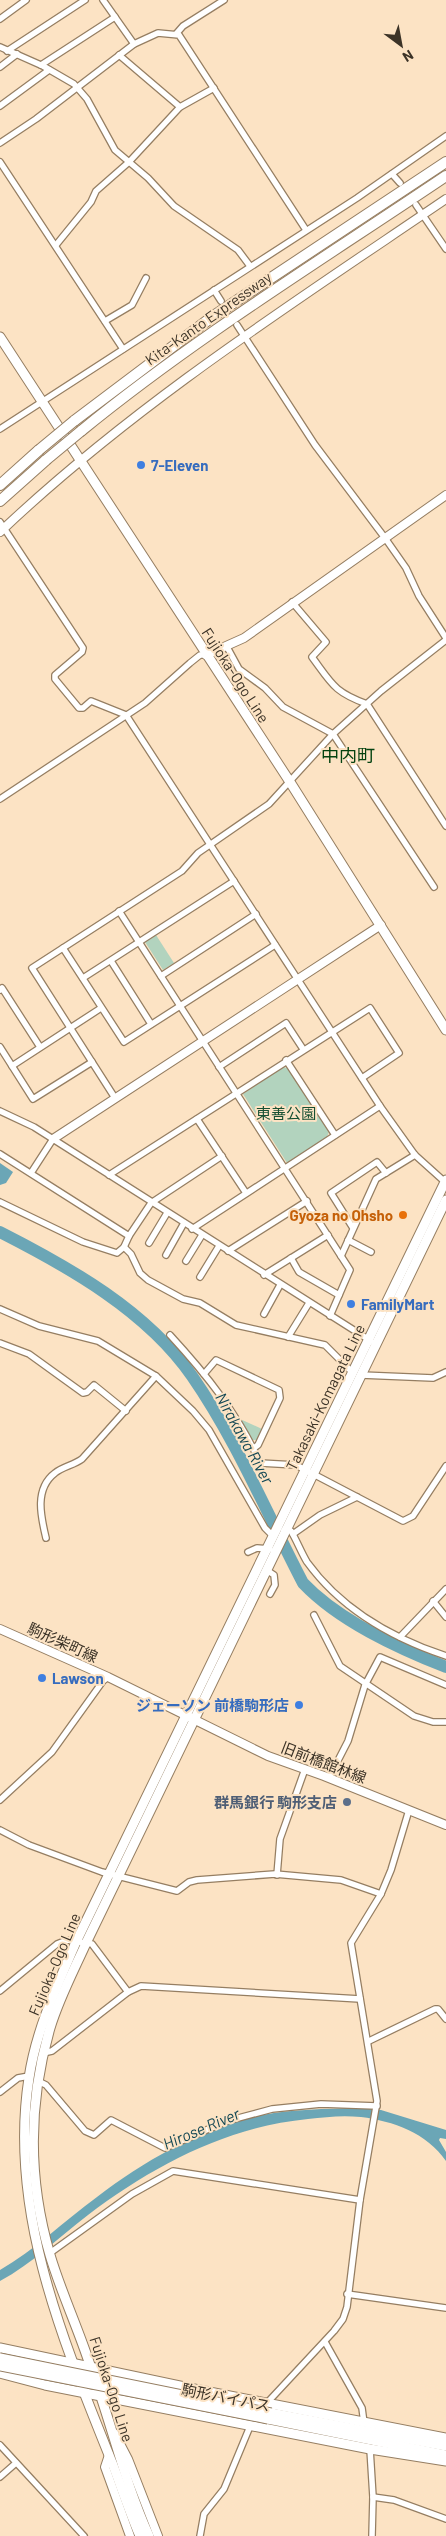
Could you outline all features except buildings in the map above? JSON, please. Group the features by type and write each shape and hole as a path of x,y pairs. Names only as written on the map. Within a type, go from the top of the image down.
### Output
{"highway":[{"name":"Kita-Kanto Expressway","path":"0,485 74,421 212,317 446,162"},
{"name":"Kita-Kanto Expressway","path":"0,501 46,460 137,386 220,326 446,176"}],"main road":[{"name":"Fujioka-Ogo Line","path":"0,336 79,462 290,782 446,1030"},
{"name":"Takasaki-Komagata Line","path":"276,1543 288,1531 362,1376 371,1342 445,1181"},
{"name":"Takasaki-Komagata Line","path":"276,1543 281,1519 352,1372 371,1342 446,1200"},
{"path":"185,1716 267,1549 276,1543"},
{"path":"195,1721 268,1570 276,1543"},
{"name":"Fujioka-Ogo Line","path":"148,2536 132,2495 91,2367 41,2238 33,2165 34,2078 47,2011 76,1942 185,1716"},
{"name":"Fujioka-Ogo Line","path":"34,2078 55,2012 87,1941 195,1721"},
{"name":"Fujioka-Ogo Line","path":"47,2253 48,2288 66,2344 140,2536"},
{"path":"49,2358 62,2353 66,2344"},
{"path":"0,2348 264,2405 446,2438"},
{"name":"駒形バイパス","path":"0,2358 446,2455"},
{"name":"駒形バイパス","path":"0,2366 270,2416 446,2446"},
{"path":"0,2373 84,2393 252,2423 370,2449 446,2461"}],"street":[{"path":"0,19 26,0"},
{"path":"7,51 85,0"},
{"path":"103,0 134,44"},
{"path":"176,34 183,26 224,0"},
{"path":"41,65 115,17"},
{"path":"1,140 36,119 76,86 134,44 158,33 176,34 214,88 306,230"},
{"path":"0,47 41,65 76,86 91,106 102,130 115,150 174,206 238,250 250,266"},
{"path":"0,67 17,54"},
{"path":"119,55 180,107"},
{"path":"0,106 49,70"},
{"path":"56,245 77,220 96,191 118,169 129,162 180,107 214,88"},
{"path":"0,429 392,174 446,136"},
{"path":"0,162 56,245 122,350"},
{"path":"392,174 400,183"},
{"path":"445,1181 415,1155 380,1106 126,715 91,701 83,708 79,708 55,679 55,675 82,652 83,648 1,527 79,462 243,336 446,199"},
{"path":"416,205 446,249"},
{"path":"105,321 132,305 146,278"},
{"path":"214,290 221,301"},
{"path":"115,1098 32,968 182,870 198,853 210,844 265,808 333,734 446,639 419,596 406,568 315,445 237,325"},
{"path":"0,799 145,703 195,659 228,647 446,495"},
{"path":"292,602 326,642 312,657 330,685 348,696 367,704 446,826"},
{"path":"228,647 239,669 265,688 283,707 333,734 434,887"},
{"path":"83,978 234,881"},
{"path":"119,911 285,1166 350,1270 330,1316"},
{"path":"161,976 256,914"},
{"path":"31,1173 53,1139 381,925"},
{"path":"63,948 124,1042 275,945"},
{"path":"111,961 151,1024"},
{"path":"0,990 2,988 40,1048"},
{"path":"12,1066 101,1008"},
{"path":"109,1175 303,1049 370,1008 399,1053 362,1078"},
{"path":"219,1067 286,1023 303,1049"},
{"path":"0,1047 33,1099 92,1062"},
{"path":"286,1060 335,1135"},
{"path":"192,1229 285,1166 380,1106"},
{"path":"0,1111 53,1139 371,1342"},
{"path":"197,1119 246,1193"},
{"path":"0,1154 129,1236"},
{"path":"341,1256 352,1228 376,1179 415,1155"},
{"path":"0,1202 82,1242 117,1252 124,1247 151,1203 222,1156"},
{"path":"352,1228 330,1193 377,1162 386,1173"},
{"path":"228,1251 307,1201"},
{"path":"149,1242 167,1213"},
{"path":"166,1255 184,1223"},
{"path":"186,1261 202,1235"},
{"path":"264,1275 328,1235"},
{"path":"348,1240 371,1252"},
{"path":"200,1277 219,1246"},
{"path":"124,1247 131,1254 140,1273 148,1280 183,1299 200,1303 236,1325 325,1345 352,1372"},
{"path":"291,1258 299,1272 339,1295"},
{"path":"264,1314 280,1285"},
{"path":"288,1337 309,1303"},
{"path":"0,1309 39,1326 98,1341 156,1376 193,1411 209,1430 265,1528 276,1543"},
{"path":"170,1335 204,1374 229,1408 254,1448 260,1464 292,1464 398,1519 406,1520 413,1516 446,1466"},
{"path":"0,1344 29,1354 83,1393 87,1392 94,1385 126,1411"},
{"path":"204,1374 216,1360 279,1390 280,1398 258,1445 254,1448"},
{"path":"362,1376 425,1379 446,1372"},
{"path":"46,1538 39,1501 50,1478 59,1470 73,1466 82,1459 156,1376"},
{"path":"358,1497 288,1531 311,1567 343,1602 358,1614 400,1637 446,1656"},
{"path":"248,1552 257,1548 267,1549"},
{"path":"268,1570 274,1575 275,1585 270,1594"},
{"path":"400,1637 446,1589"},
{"path":"433,1601 446,1617"},
{"path":"314,1615 340,1666 365,1685 390,1698 414,1716 433,1722 446,1722"},
{"name":"駒形柴町線","path":"0,1629 108,1677 195,1721"},
{"path":"329,1778 348,1741 365,1685 380,1657 446,1685"},
{"path":"0,1800 52,1752 103,1681 108,1677"},
{"name":"旧前橋館林線","path":"195,1721 268,1756 329,1778 446,1825"},
{"path":"277,1875 280,1839 305,1769"},
{"path":"264,2405 325,2342 343,2319 348,2306 347,2294 360,2200 374,2122 377,2088 351,1943 381,1894 391,1870 409,1810"},
{"path":"0,1830 29,1844 109,1874 120,1875 177,1891 189,1882 197,1880 277,1875 341,1880 381,1894"},
{"path":"0,1991 61,1942 69,1940 76,1942 87,1941 95,1947 128,1992"},
{"path":"43,2053 52,2051 128,1992 141,1986 360,1999"},
{"path":"369,2041 435,2009 438,2009 446,2019"},
{"path":"0,2092 18,2078 34,2078 46,2085 85,2131 94,2134 111,2120 166,2148 227,2121 272,2109 321,2104 376,2108"},
{"path":"47,2253 132,2194 173,2170 360,2200"},
{"path":"347,2294 446,2308"},
{"path":"325,2342 362,2408 364,2423"},
{"path":"200,2536 204,2514 224,2489 252,2423"},
{"path":"110,2426 128,2459 158,2536"},
{"path":"0,2445 84,2536"},
{"path":"370,2449 374,2497 372,2536"},
{"path":"109,2455 105,2467 130,2536"},
{"path":"0,2477 16,2463"},
{"path":"374,2497 394,2500 446,2519"}],"green space":[{"path":"156,935 174,963 163,970 145,942"},
{"name":"東善公園","path":"283,1067 287,1068 329,1132 327,1137 287,1163 243,1094"},
{"path":"240,1419 262,1429 258,1440 252,1440"}],"water":[{"path":"0,1163 13,1172 6,1183 0,1185"},
{"path":"357,2108 381,2110 446,2130 446,2139 440,2138 439,2140 446,2152 446,2161 429,2143 408,2130 397,2125 361,2117 341,2116 308,2119 248,2130 192,2152 138,2180 88,2215 23,2267 0,2281 0,2270 25,2254 115,2184 154,2158 175,2147 218,2128 262,2115 298,2110"}],"waterway":[{"name":"Nirakawa River","path":"0,1232 53,1260 105,1293 130,1311 174,1353 192,1376 223,1426 303,1583 318,1597 351,1621 389,1642 446,1667"}],"place":[{"name":"7-Eleven","path":"141,465"},
{"name":"Gyoza no Ohsho","path":"403,1215"},
{"name":"FamilyMart","path":"351,1304"},
{"name":"Lawson","path":"42,1678"},
{"name":"ジェーソン 前橋駒形店","path":"299,1705"},
{"name":"群馬銀行 駒形支店","path":"347,1802"}],"district":[{"name":"中内町","path":"348,755"}],"water label":[{"name":"Hirose River","path":"201,2128"}]}
